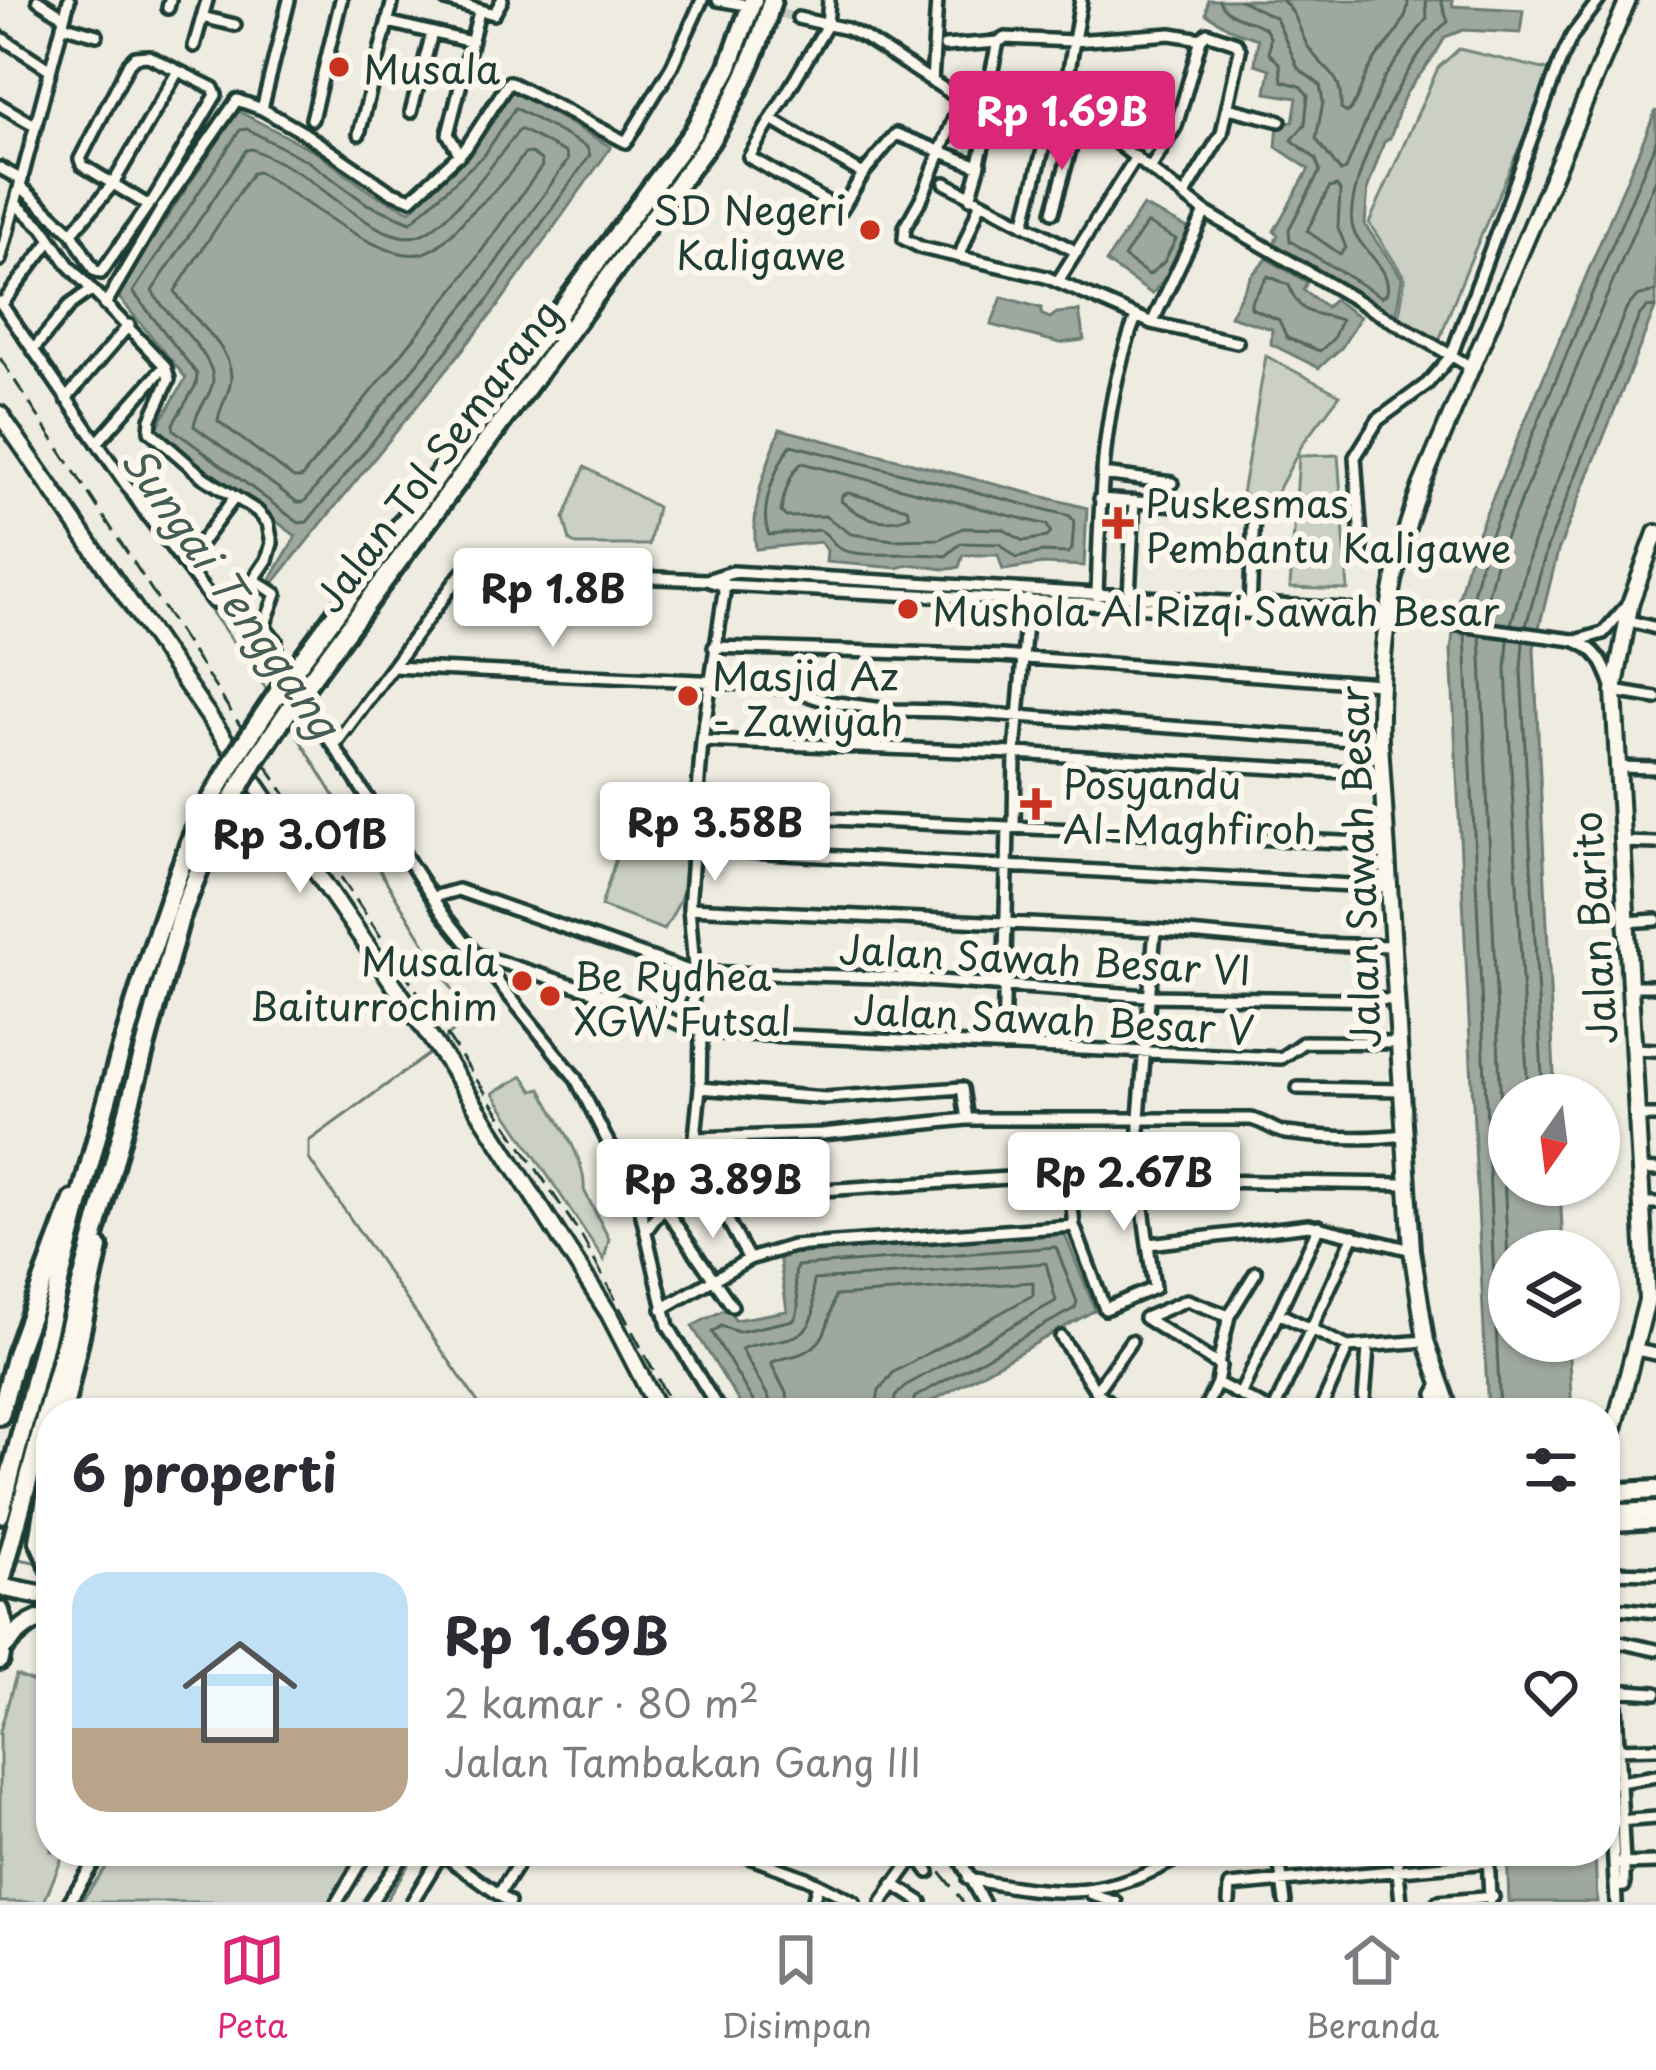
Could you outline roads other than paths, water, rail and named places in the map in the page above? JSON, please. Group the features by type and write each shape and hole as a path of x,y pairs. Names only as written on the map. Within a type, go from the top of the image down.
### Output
{"highway":[{"name":"Jalan Tol Semarang","path":"293,687 710,141 750,67 772,0"},
{"name":"Jalan Tol Semarang","path":"44,1398 73,1272 88,1165 163,912 206,827 293,687 694,132 728,68 747,2"},
{"name":"Jalan Tol Semarang","path":"0,1514 73,1272 111,1170 206,827"},
{"path":"0,1415 54,1240 88,1165"},
{"path":"66,1398 111,1170"},
{"name":"Jalan Tol Semarang","path":"0,1591 36,1434"},
{"path":"1620,1492 1656,1490"},
{"path":"1620,1519 1656,1511"},
{"path":"0,1591 36,1595"},
{"path":"0,1591 36,1606"},
{"path":"0,1611 2,1654"},
{"path":"2,1654 21,1629 36,1619"}],"street":[{"path":"38,0 63,21 97,35"},
{"path":"0,260 3,233 21,183 69,0"},
{"path":"194,46 207,0"},
{"path":"262,109 290,0"},
{"path":"312,119 341,0"},
{"path":"359,134 394,0"},
{"path":"446,0 496,14 502,0"},
{"path":"105,304 162,208 237,100 262,109 404,198 416,196 460,155 509,82 626,142 672,66 702,0"},
{"path":"719,0 747,2"},
{"path":"829,0 772,120 749,157 841,210 896,134 974,166 980,164"},
{"path":"925,0 937,3 932,82"},
{"path":"1024,225 1058,110 1082,0"},
{"path":"1362,554 1354,458 1378,420 1427,384 1451,356 1560,62 1572,36 1599,0"},
{"name":"Jalan Sawah Besar","path":"1446,1398 1426,1341 1406,1184 1379,742 1388,624 1411,512 1628,0"},
{"path":"460,155 448,134 479,12"},
{"path":"202,17 235,25"},
{"path":"798,18 847,28 962,98 1079,117 1205,212 1471,367"},
{"path":"388,22 471,42"},
{"path":"411,112 432,33"},
{"path":"1150,169 1176,126 1201,39 1207,33 1240,47 1214,148 1184,196"},
{"path":"946,46 1005,38 1072,41 1171,34 1201,39"},
{"path":"0,37 50,69"},
{"path":"959,255 975,201 998,42"},
{"path":"0,168 72,233 94,270 101,272 149,204 216,95 213,88 148,56 129,63 80,159 82,166 149,204"},
{"path":"72,233 113,184 178,71"},
{"path":"962,98 905,227 904,239 922,248 1058,281 1152,323 1237,343"},
{"path":"0,105 36,126"},
{"path":"1228,108 1280,121"},
{"path":"1053,212 1079,117"},
{"path":"772,120 863,174"},
{"path":"1058,281 1136,157"},
{"path":"945,183 1077,252"},
{"path":"15,203 51,240 91,290 165,366 169,380 150,431 203,477 256,511 271,531 263,585 238,603 213,602 1,303 51,240"},
{"path":"1152,323 1205,212"},
{"path":"32,350 70,304 91,290"},
{"path":"1097,599 1103,474 1117,379 1136,317"},
{"path":"66,399 129,325"},
{"path":"97,443 165,366"},
{"path":"0,414 448,1063 609,1314 652,1398"},
{"path":"1103,474 1172,483"},
{"path":"147,515 164,496"},
{"path":"185,564 235,497"},
{"path":"1100,499 1254,511 1250,608"},
{"path":"1129,596 1133,501"},
{"name":"Jalan Barito","path":"1620,1409 1651,1300 1649,1170 1633,1049 1614,692 1631,601 1654,543"},
{"path":"334,746 467,570 706,580 723,589 1344,609 1388,624 1417,620 1573,640 1603,633 1631,601"},
{"path":"706,580 723,572 1028,596"},
{"path":"647,1228 692,1167 701,1032 692,1006 689,908 702,741 723,572"},
{"path":"263,585 276,594 263,621 271,636 277,672 334,746 433,897 575,1077 647,1228 668,1326 713,1398"},
{"path":"1003,1046 1007,866 1028,596"},
{"path":"1097,599 1129,596 1250,608"},
{"path":"1392,597 1402,613 1417,620"},
{"path":"1626,620 1656,628"},
{"path":"1573,640 1598,654 1614,692 1656,698"},
{"path":"714,647 1024,658 1381,684"},
{"path":"392,667 709,682 787,688 830,702 891,710 1379,742"},
{"path":"702,741 1381,774"},
{"path":"1616,767 1656,767"},
{"path":"699,813 1386,844"},
{"path":"1620,842 1656,843"},
{"path":"696,849 1388,887"},
{"name":"Jalan Sawah Besar VI","path":"433,897 458,890 692,972 1150,996 1395,1000"},
{"path":"689,908 1391,946"},
{"path":"1625,922 1656,920"},
{"path":"1069,1178 1075,1226 1105,1309 1154,1288 1139,1179 1139,1118 1155,930"},
{"name":"Jalan Sawah Besar V","path":"476,954 620,1000 701,1032 1281,1058 1304,1042 1398,1043"},
{"path":"1629,986 1656,986"},
{"path":"1633,1049 1656,1050"},
{"path":"700,1088 825,1098 962,1088 968,1120"},
{"path":"1298,1088 1401,1090"},
{"path":"1639,1116 1656,1116"},
{"path":"695,1138 822,1134 968,1120 1139,1118 1251,1119 1268,1123 1280,1133 1355,1139 1404,1135"},
{"path":"692,1167 749,1259"},
{"path":"717,1202 730,1196 988,1179 1406,1184"},
{"path":"663,1206 732,1306"},
{"path":"662,1309 749,1259 793,1246 1075,1226"},
{"path":"1150,1244 1318,1226 1412,1250"},
{"path":"1240,1395 1318,1226"},
{"path":"1280,1398 1354,1235"},
{"path":"1210,1398 1229,1316 1256,1272"},
{"path":"1218,1364 1145,1318 1187,1300 1229,1316"},
{"path":"1278,1313 1348,1347 1426,1341"},
{"path":"1061,1337 1103,1398"},
{"path":"1096,1391 1131,1341"},
{"path":"1325,1398 1348,1347"},
{"path":"1364,1398 1368,1348"},
{"path":"1636,1350 1656,1354"},
{"path":"1217,1383 1246,1398"},
{"path":"1435,1398 1440,1383"},
{"path":"1620,1522 1656,1523"},
{"path":"1620,1573 1656,1574"},
{"path":"1620,1608 1656,1612"},
{"path":"1620,1642 1656,1650"},
{"path":"1620,1689 1656,1693"},
{"path":"1620,1749 1656,1748"},
{"path":"1620,1782 1656,1776"},
{"path":"1620,1821 1656,1819"},
{"path":"1620,1864 1656,1863"},
{"path":"69,1902 92,1866"},
{"path":"337,1902 358,1866"},
{"path":"371,1902 396,1866"},
{"path":"412,1902 434,1866"},
{"path":"461,1866 509,1902"},
{"path":"499,1894 516,1866"},
{"path":"771,1866 854,1902"},
{"path":"882,1902 906,1866"},
{"path":"924,1866 929,1872"},
{"path":"962,1866 983,1902"},
{"path":"968,1879 1043,1893 1086,1893 1165,1866"},
{"path":"1280,1866 1285,1902"},
{"path":"1398,1866 1401,1902"},
{"path":"1229,1902 1230,1886 1426,1866"},
{"path":"1488,1866 1490,1900"},
{"path":"1616,1902 1619,1866"},
{"path":"813,1902 818,1884"},
{"path":"893,1884 921,1902"},
{"path":"1086,1893 1116,1902"},
{"path":"1438,1902 1493,1897 1490,1900"}],"water":[{"path":"1208,0 1452,0 1453,6 1523,10 1520,33 1463,30 1445,37 1407,92 1390,138 1384,142 1368,187 1365,225 1402,278 1395,321 1273,245 1278,235 1274,231 1309,169 1276,147 1278,124 1293,122 1297,98 1266,93 1270,69 1255,64 1258,39 1206,14"},
{"path":"511,90 611,147 494,311 273,583 269,582 296,536 155,431 186,378 116,294 238,111 316,152 372,193 410,211 476,146"},
{"path":"1656,110 1656,306 1558,551 1534,648 1554,1074 1488,1074 1488,1206 1561,1206 1562,1230 1488,1230 1488,1362 1569,1362 1571,1398 1487,1398 1451,650 1472,547"},
{"path":"1143,206 1194,231 1171,276 1152,294 1106,262"},
{"path":"1267,259 1307,282 1303,290 1326,307 1334,300 1360,317 1342,347 1319,368 1271,344 1272,329 1230,316 1251,276"},
{"path":"1002,297 1041,308 1041,314 1050,318 1079,311 1084,340 1060,343 991,325"},
{"path":"780,429 1087,508 1084,566 1043,564 1003,570 998,555 963,555 959,567 951,569 898,568 826,562 827,550 820,542 756,549 757,502"},
{"path":"1064,1232 1095,1310 938,1398 737,1398 692,1326 728,1308 735,1320 787,1311 779,1255"},
{"path":"1508,1866 1596,1866 1597,1902 1509,1902"}],"waterway":[{"name":"Sungai Tenggang","path":"0,314 270,694"},
{"name":"Sungai Tenggang","path":"289,722 462,1005 462,1023 440,1044"},
{"name":"Sungai Tenggang","path":"433,1051 309,1141 309,1159 475,1398"},
{"path":"14,1558 36,1562"},
{"name":"Sungai Tenggang","path":"385,1902 408,1866"}],"tunnel":[{"path":"769,11 798,18"}],"railway":[{"path":"0,358 582,1237 668,1398"},
{"path":"935,1866 963,1902"}],"place":[{"name":"Musala","path":"339,67"},
{"name":"SD Negeri Kaligawe","path":"870,230"},
{"name":"Puskesmas Pembantu Kaligawe","path":"1118,523"},
{"name":"Mushola Al Rizqi Sawah Besar","path":"908,609"},
{"name":"Masjid Az - Zawiyah","path":"688,696"},
{"name":"Posyandu Al-Maghfiroh","path":"1036,804"},
{"name":"Musala Baiturrochim","path":"522,981"},
{"name":"Be Rydhea XGW Futsal","path":"550,996"}]}
